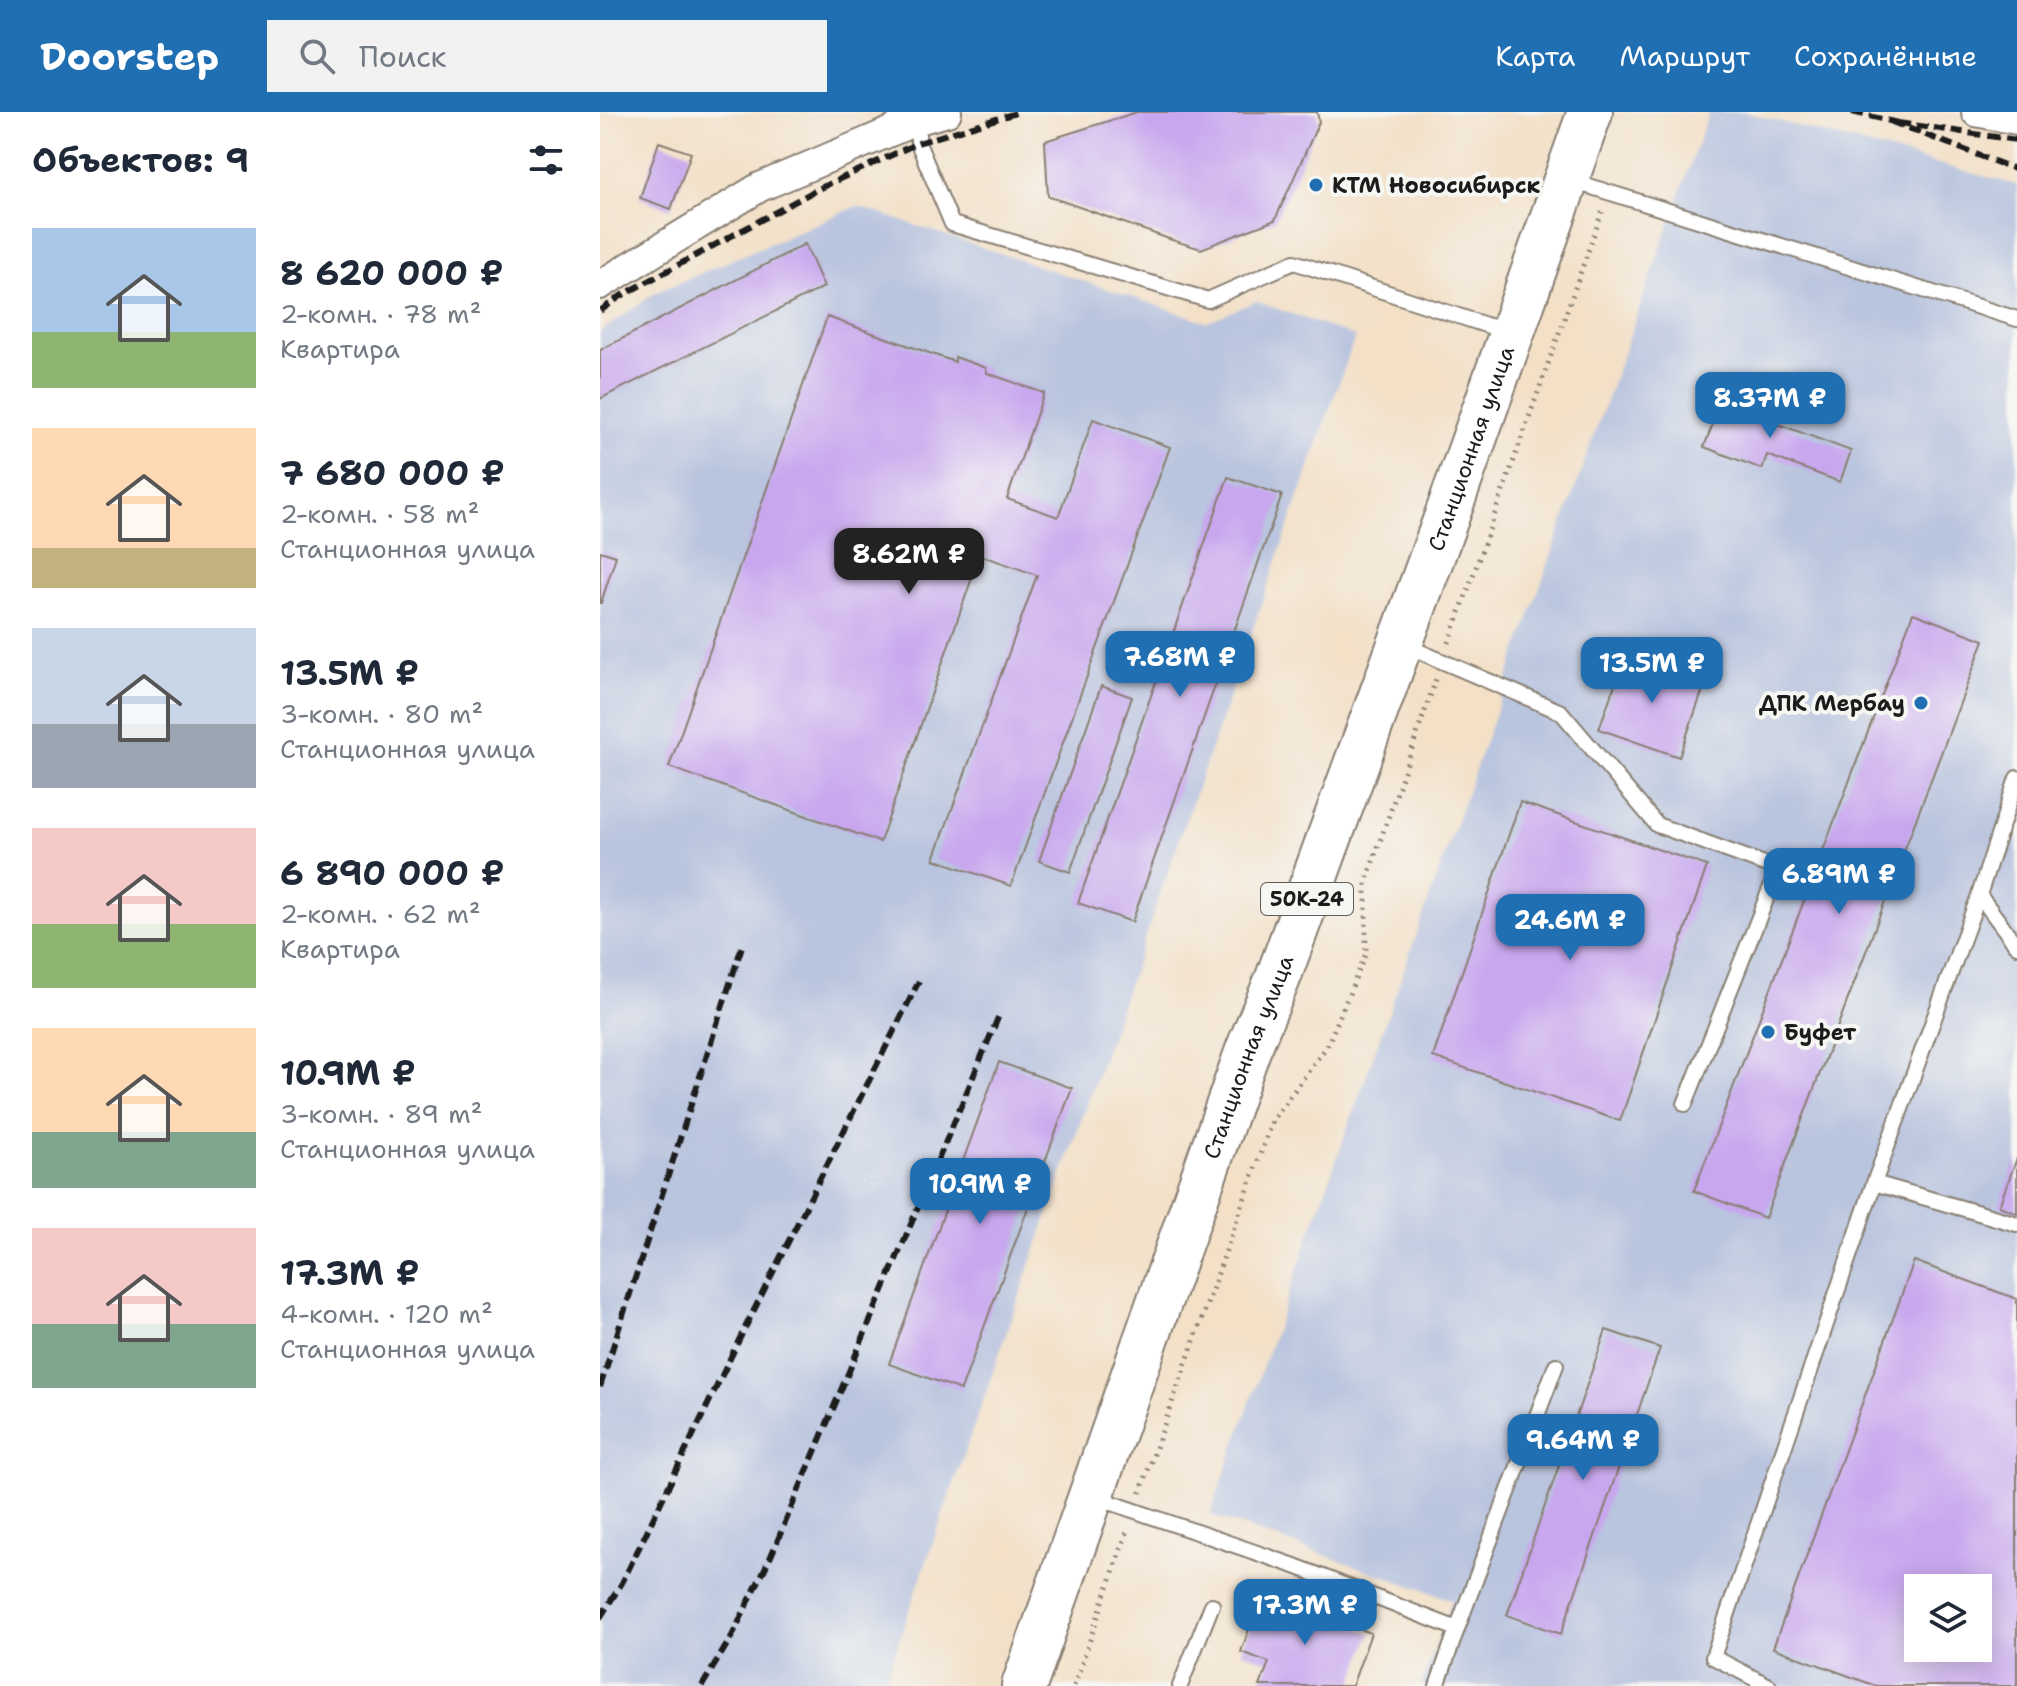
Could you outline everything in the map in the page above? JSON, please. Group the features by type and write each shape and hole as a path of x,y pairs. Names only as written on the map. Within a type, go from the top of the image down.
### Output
{"main road":[{"name":"Станционная улица","path":"1024,1686 1248,1050 1278,978 1590,112"}],"street":[{"path":"600,285 760,187 906,116 947,112"},
{"path":"1976,112 2017,120"}],"lane":[{"path":"906,116 952,224 1208,300 1294,262 1511,334"},
{"path":"1565,178 2017,319"},
{"path":"1400,643 1561,712 1657,825 1778,869 1685,1104"},
{"path":"1769,1686 1713,1657 1874,1183 1979,895 2017,778"},
{"path":"1979,895 2017,946"},
{"path":"1874,1183 2017,1224"},
{"path":"1437,1686 1556,1365"},
{"path":"1091,1495 1292,1565 1457,1629"},
{"path":"1180,1686 1212,1605"}],"path":[{"path":"1074,1686 1272,1121 1327,1046 1366,954 1366,882 1609,192"}],"shaded area":[{"path":"1709,112 1744,112 2017,185 2017,1686 1421,1686 1452,1600 1210,1515"},
{"path":"857,206 1207,322 1256,301 1355,337 883,1686 600,1686 600,332 655,293"}],"building":[{"path":"1137,112 1317,112 1319,122 1275,220 1201,249 1048,196 1045,141"},
{"path":"659,142 691,153 671,209 640,198"},
{"path":"805,244 824,287 600,399 600,350"},
{"path":"827,317 955,362 955,357 986,368 987,373 1044,393 1007,499 1058,517 1093,419 1170,447 1011,886 934,859 1037,575 980,555 880,842 669,767"},
{"path":"1725,392 1783,413 1778,424 1851,451 1840,482 1767,455 1762,469 1704,447"},
{"path":"1228,477 1282,495 1132,922 1078,903"},
{"path":"600,551 616,556 601,603 600,603"},
{"path":"1913,613 1984,640 1765,1218 1694,1191"},
{"path":"1626,653 1706,681 1679,757 1599,729"},
{"path":"1101,686 1132,697 1070,872 1039,861"},
{"path":"1520,802 1707,866 1620,1121 1433,1057"},
{"path":"999,1062 1072,1088 961,1390 889,1364"},
{"path":"2017,1158 2017,1213 1999,1206"},
{"path":"1914,1261 2017,1299 2017,1686 1876,1686 1773,1648"},
{"path":"1606,1330 1660,1348 1561,1634 1507,1615"},
{"path":"1259,1601 1287,1611 1290,1603 1371,1633 1352,1686 1260,1686 1269,1662 1241,1652"}],"railway":[{"path":"600,311 621,296 818,189 918,143 1019,112"},
{"path":"1852,112 1903,124"},
{"path":"2017,140 1892,122 2017,170"},
{"path":"600,1387 743,943"},
{"path":"600,1618 622,1583 738,1342 919,981"},
{"path":"702,1686 732,1636 771,1556 1000,1013"}],"place":[{"name":"КТМ Новосибирск","path":"1316,185"},
{"name":"ДПК Мербау","path":"1921,703"},
{"name":"Буфет","path":"1768,1032"}]}
